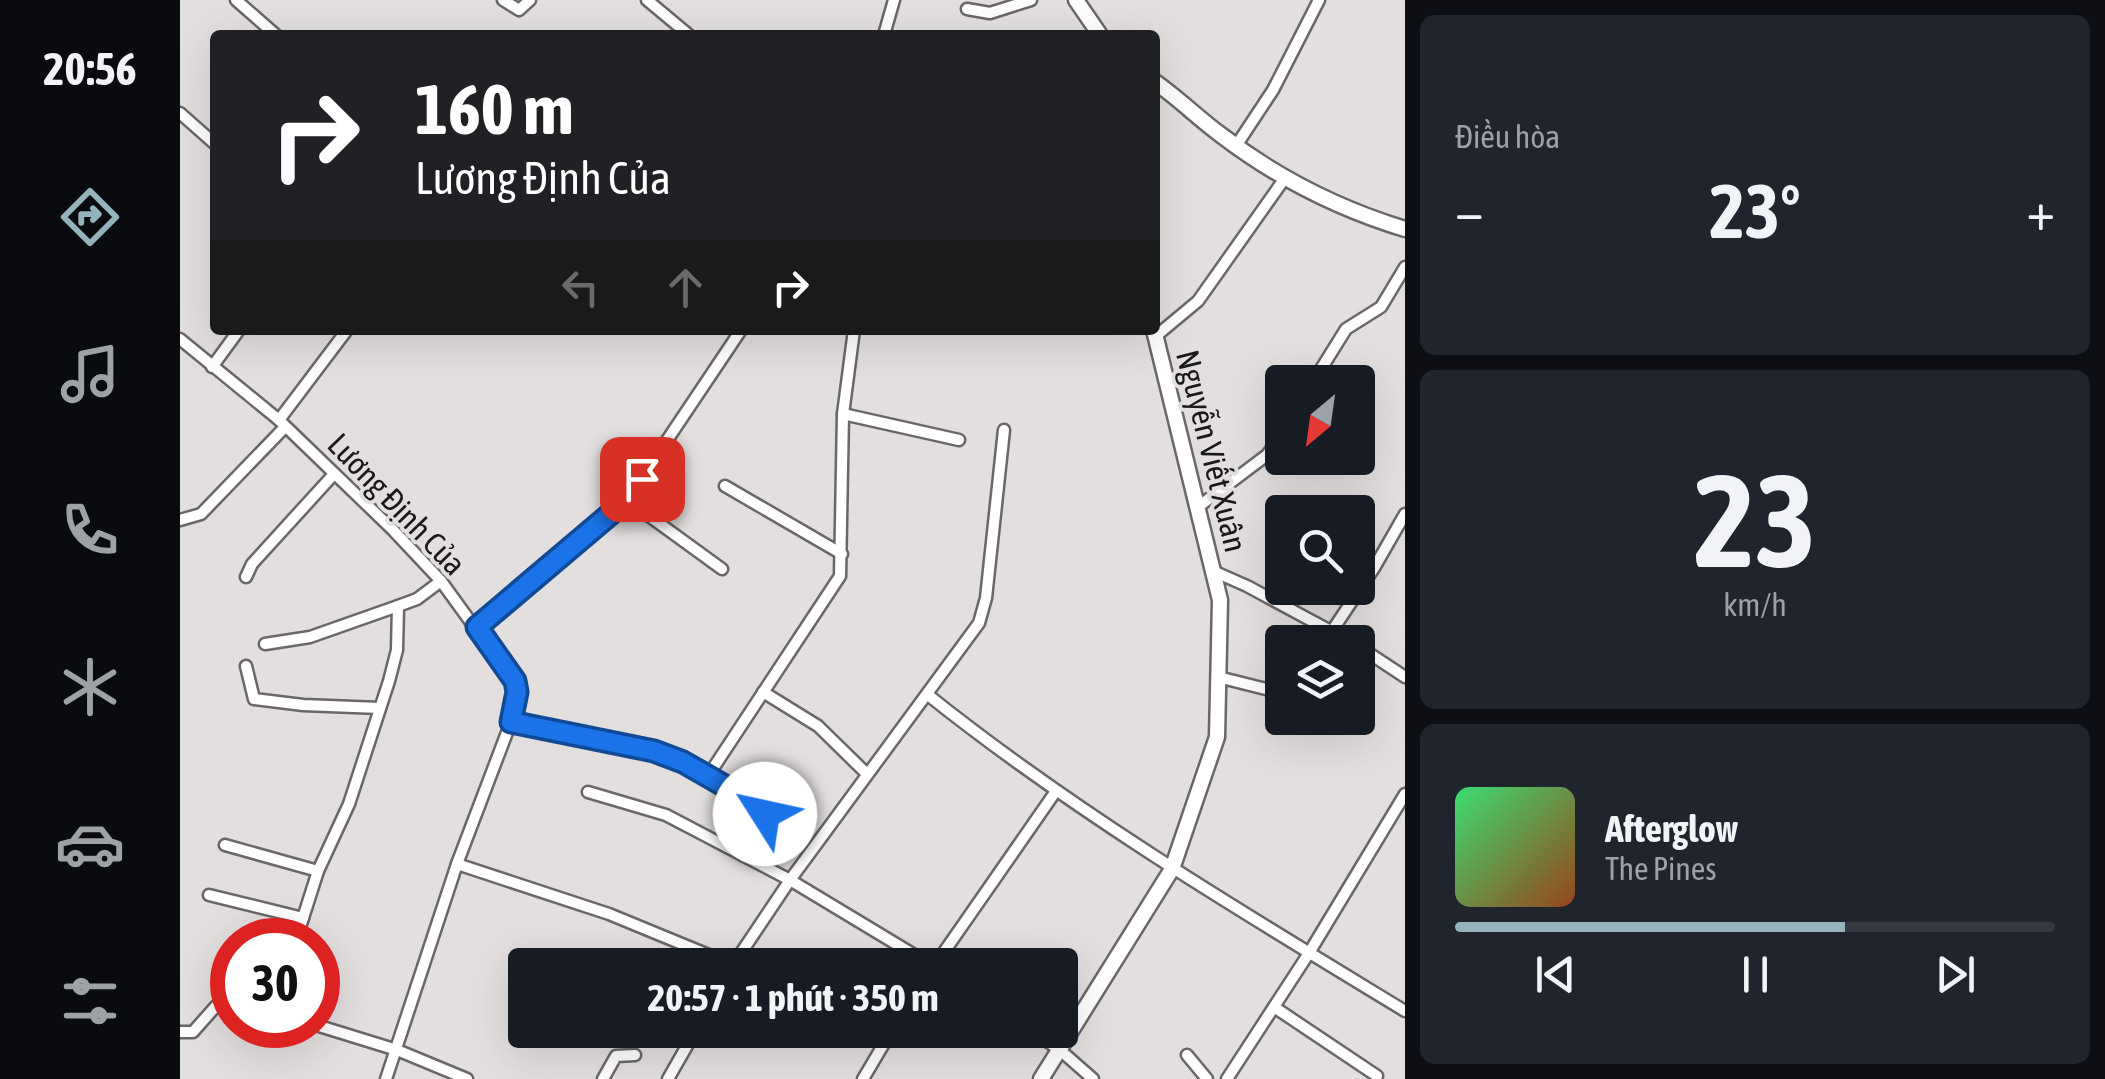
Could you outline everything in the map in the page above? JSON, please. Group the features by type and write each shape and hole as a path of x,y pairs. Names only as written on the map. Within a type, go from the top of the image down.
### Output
{"street":[{"path":"237,0 270,30"},
{"path":"503,0 519,10 530,0"},
{"path":"648,0 683,30"},
{"path":"885,30 894,0"},
{"path":"966,9 990,12 1030,0"},
{"path":"1236,146 1272,90 1319,0"},
{"path":"1078,5 1084,30"},
{"path":"1078,5 1096,30"},
{"path":"1160,86 1236,146 1285,178 1363,217 1405,229"},
{"path":"182,120 210,140"},
{"path":"1160,329 1198,301 1285,178"},
{"path":"1323,365 1346,328 1380,307 1405,267"},
{"path":"212,367 235,335"},
{"path":"180,520 201,514 282,424 344,335"},
{"path":"477,627 627,500 738,335"},
{"path":"708,776 835,586 842,554 842,414 853,335"},
{"name":"Nguyễn Viết Xuân","path":"1040,1079 1172,869 1217,737 1220,600 1155,335"},
{"name":"Lương Định Của","path":"180,339 282,424 441,582 515,681 517,692 511,722 457,864 386,1079"},
{"path":"842,414 959,440"},
{"path":"744,948 867,774 972,636 984,609 1004,430"},
{"path":"1198,507 1265,457"},
{"path":"246,578 252,564 334,474"},
{"path":"725,486 842,554"},
{"path":"627,500 722,569"},
{"path":"1335,625 1405,514"},
{"path":"1213,572 1322,625"},
{"path":"265,644 310,636 398,606 426,594 441,582"},
{"path":"210,895 302,918 318,871 349,804 380,708 397,650 398,606"},
{"path":"1375,658 1405,677"},
{"path":"246,666 254,699 380,708"},
{"path":"1218,676 1265,688"},
{"path":"763,692 818,726 867,774"},
{"path":"928,694 1056,791 1172,869 1405,1011"},
{"path":"511,722 628,743 708,776 765,811 744,856"},
{"path":"945,948 1056,791"},
{"path":"588,792 666,815 790,880 904,948"},
{"path":"1227,1079 1405,794"},
{"path":"225,844 318,871"},
{"path":"457,864 608,914 691,948"},
{"path":"1274,1007 1378,1076"},
{"path":"180,1032 193,1032 210,1013"},
{"path":"340,1032 397,1050 467,1079"},
{"path":"668,1079 686,1048"},
{"path":"863,1079 881,1048"},
{"path":"1057,1048 1093,1079"},
{"path":"603,1079 616,1056 635,1055"},
{"path":"1187,1055 1207,1079"}],"route":[{"path":"642,479 627,500 477,627 517,686 511,722 654,751 708,776 763,808 765,814"}]}
